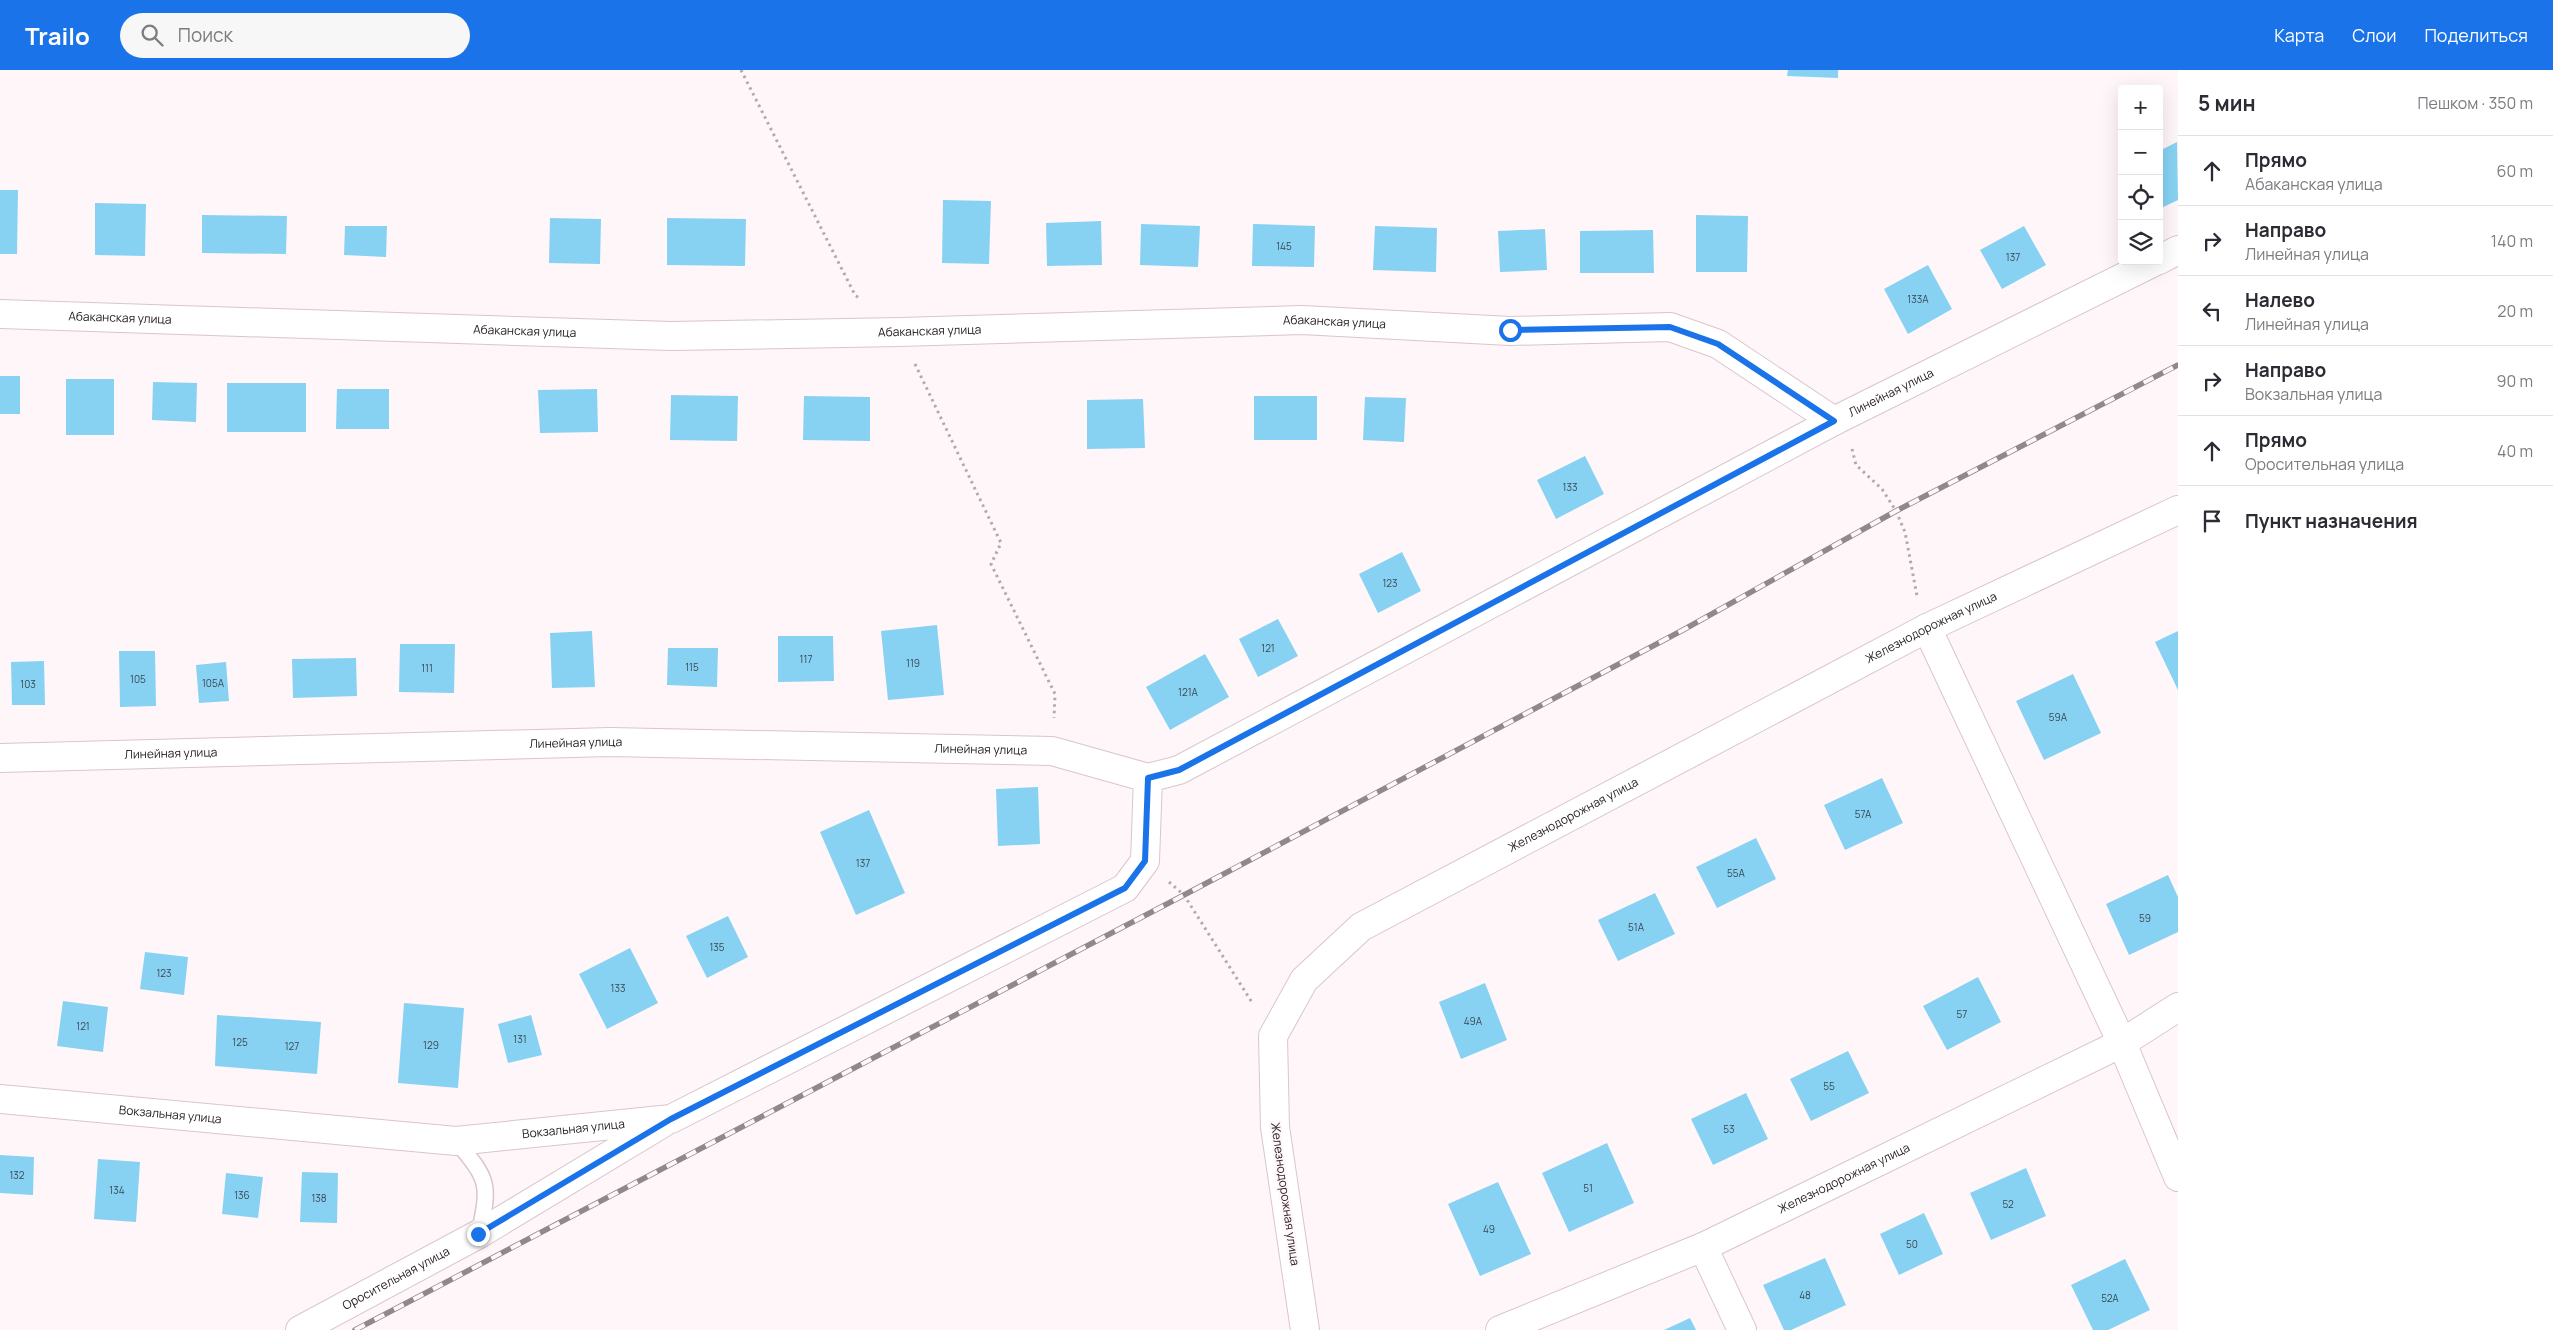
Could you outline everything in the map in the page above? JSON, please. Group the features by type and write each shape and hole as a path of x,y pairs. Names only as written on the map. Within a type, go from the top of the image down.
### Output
{"street":[{"name":"Линейная улица","path":"2163,258 2178,250"},
{"name":"Линейная улица","path":"0,758 610,742 1052,751 1148,778 1179,770 1834,421 2148,265"},
{"name":"Абаканская улица","path":"0,314 671,336 900,332 1302,320 1510,330 1670,327 1718,344 1834,421"},
{"name":"Железнодорожная улица","path":"1305,1330 1274,1127 1273,1036 1304,980 1361,927 1927,628 2178,510"},
{"path":"1927,628 2122,1043 2178,1177"},
{"path":"1145,861 1148,778"},
{"name":"Вокзальная улица","path":"0,1099 456,1141 671,1119 1125,888 1145,861"},
{"name":"Железнодорожная улица","path":"1500,1330 1703,1247 2122,1043 2178,1007"},
{"name":"Оросительная улица","path":"300,1330 478,1234 671,1119"},
{"path":"1703,1247 1742,1330"}],"lane":[{"path":"456,1141 480,1169 487,1197 478,1234"}],"path":[{"path":"741,70 855,295 862,301"},
{"path":"900,332 1001,544 991,564 1055,694 1052,751"},
{"path":"1834,421 1846,427 1856,465 1882,489 1896,511 1905,532 1914,587 1927,628"},
{"path":"1145,861 1184,895 1273,1036"}],"building":[{"path":"1788,70 1838,70 1838,78 1787,76"},
{"path":"2177,142 2178,200 2163,207 2163,175 2163,149"},
{"path":"0,190 18,190 17,254 0,254"},
{"path":"943,200 991,201 989,264 942,263"},
{"path":"95,203 146,204 145,256 95,255"},
{"path":"202,215 287,216 286,254 202,253"},
{"path":"1696,215 1748,216 1747,272 1696,272"},
{"path":"550,218 601,219 600,264 549,263"},
{"path":"667,218 746,219 745,266 667,265"},
{"path":"1101,221 1102,265 1047,266 1046,223"},
{"path":"1141,224 1200,226 1198,267 1140,265"},
{"path":"1253,224 1315,226 1314,267 1252,266"},
{"path":"345,226 387,226 386,257 344,255"},
{"path":"1375,226 1437,228 1436,272 1373,270"},
{"path":"2024,226 2046,265 2002,289 1980,250"},
{"path":"1545,229 1547,270 1500,272 1498,231"},
{"path":"1653,230 1654,273 1580,273 1580,231"},
{"path":"1928,265 1952,309 1908,334 1884,289"},
{"path":"0,376 20,376 20,414 0,414"},
{"path":"66,379 114,379 114,435 66,435"},
{"path":"153,382 197,383 196,422 152,420"},
{"path":"227,383 306,383 306,432 227,432"},
{"path":"337,389 389,389 389,429 336,429"},
{"path":"597,389 598,432 540,433 538,390"},
{"path":"671,395 738,396 737,441 670,440"},
{"path":"804,396 870,397 870,441 803,440"},
{"path":"1254,396 1317,396 1317,440 1254,440"},
{"path":"1365,397 1406,398 1404,442 1363,440"},
{"path":"1143,399 1145,448 1087,449 1087,400"},
{"path":"1585,456 1604,494 1556,519 1537,480"},
{"path":"1402,552 1421,591 1378,613 1359,574"},
{"path":"1278,619 1298,656 1258,677 1239,639"},
{"path":"937,625 944,695 888,700 881,631"},
{"path":"592,631 595,687 552,688 550,633"},
{"path":"2178,631 2178,690 2155,642"},
{"path":"778,636 833,636 834,681 778,682"},
{"path":"400,644 455,644 454,693 399,692"},
{"path":"668,648 718,648 717,687 667,685"},
{"path":"119,651 155,651 156,706 120,707"},
{"path":"1205,654 1229,697 1170,730 1146,687"},
{"path":"356,658 357,696 293,698 292,659"},
{"path":"44,661 45,705 12,705 11,662"},
{"path":"226,662 229,701 199,703 196,665"},
{"path":"2073,674 2101,733 2044,760 2016,701"},
{"path":"1882,778 1903,823 1845,850 1824,805"},
{"path":"1038,787 1040,844 998,846 996,789"},
{"path":"869,810 905,893 856,915 820,832"},
{"path":"1756,838 1776,879 1717,908 1696,867"},
{"path":"2168,875 2178,897 2178,932 2129,955 2106,904"},
{"path":"1655,893 1675,934 1618,961 1598,920"},
{"path":"728,916 748,957 707,978 686,936"},
{"path":"630,948 658,1003 607,1029 579,974"},
{"path":"145,952 188,957 184,995 140,989"},
{"path":"1978,977 2001,1022 1947,1050 1923,1006"},
{"path":"1485,983 1507,1040 1461,1059 1439,1002"},
{"path":"63,1001 108,1007 103,1052 57,1046"},
{"path":"404,1003 464,1008 458,1088 398,1083"},
{"path":"217,1015 321,1022 317,1074 215,1066"},
{"path":"531,1015 542,1055 508,1063 498,1024"},
{"path":"1848,1051 1869,1093 1811,1121 1790,1079"},
{"path":"1746,1093 1768,1139 1713,1165 1691,1119"},
{"path":"1607,1143 1634,1203 1569,1232 1542,1173"},
{"path":"0,1155 34,1157 33,1195 0,1193"},
{"path":"98,1159 140,1162 136,1222 94,1219"},
{"path":"2026,1168 2046,1216 1991,1240 1970,1193"},
{"path":"302,1172 338,1173 337,1223 300,1222"},
{"path":"226,1173 263,1177 258,1218 222,1214"},
{"path":"1498,1182 1531,1254 1480,1276 1448,1204"},
{"path":"1924,1213 1943,1254 1899,1275 1880,1234"},
{"path":"1825,1258 1846,1305 1791,1330 1784,1330 1763,1285"},
{"path":"2125,1259 2150,1310 2108,1330 2093,1330 2071,1285"},
{"path":"1690,1318 1696,1330 1664,1330"}],"railway":[{"path":"355,1330 1184,895 1683,630 1896,511 2178,365"}],"route":[{"path":"478,1234 671,1119 1125,888 1145,861 1148,778 1179,770 1834,421 1718,344 1670,327 1510,330"}]}
